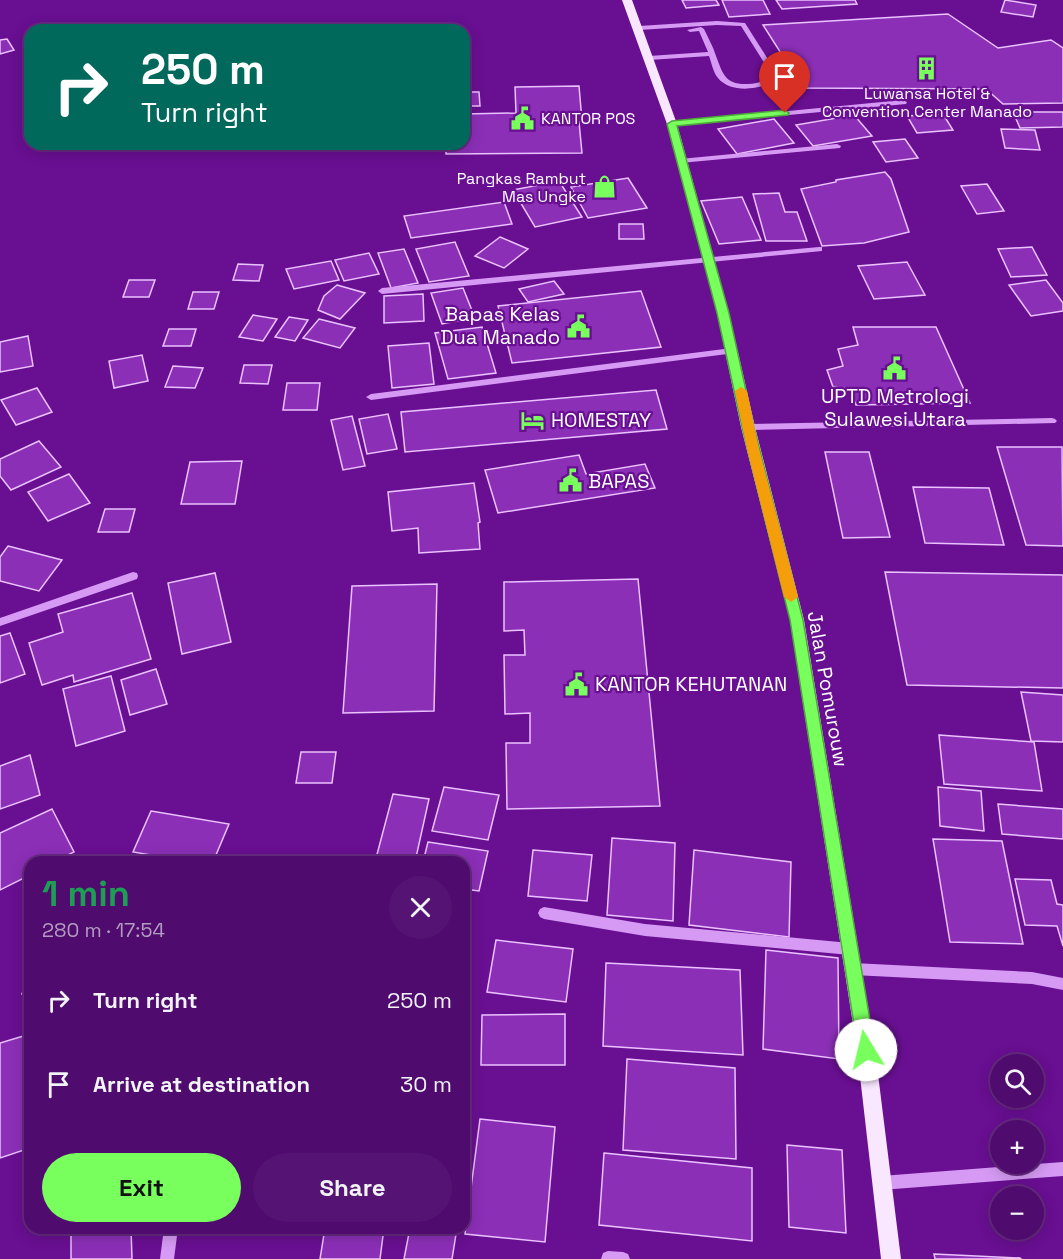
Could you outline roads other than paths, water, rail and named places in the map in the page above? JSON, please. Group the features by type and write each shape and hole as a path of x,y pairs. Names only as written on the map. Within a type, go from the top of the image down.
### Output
{"main road":[{"name":"Jalan Pomurouw","path":"627,0 640,30 672,124 732,351 748,427 796,620 866,1050 880,1183 891,1259"}],"street":[{"path":"717,23 743,24 773,72 774,78 764,84 736,86 729,84 722,78 701,29 640,30 717,23"},
{"path":"649,58 712,54"},
{"path":"672,124 903,102"},
{"path":"680,160 837,146"},
{"path":"382,291 819,249"},
{"path":"371,397 732,351"},
{"path":"748,427 1052,421"},
{"path":"0,622 133,576"},
{"path":"544,913 645,930 850,949"},
{"path":"853,969 1032,978 1063,984"},
{"path":"880,1183 1063,1169"},
{"path":"167,1259 170,1234"}],"place":[{"name":"Luwansa Hotel & Convention Center Manado","path":"927,68"},
{"name":"KANTOR POS","path":"523,118"},
{"name":"Pangkas Rambut Mas Ungke","path":"604,187"},
{"name":"Bapas Kelas Dua Manado","path":"578,326"},
{"name":"UPTD Metrologi Sulawesi Utara","path":"895,368"},
{"name":"HOMESTAY","path":"533,420"},
{"name":"BAPAS","path":"570,481"},
{"name":"KANTOR KEHUTANAN","path":"577,684"}]}
